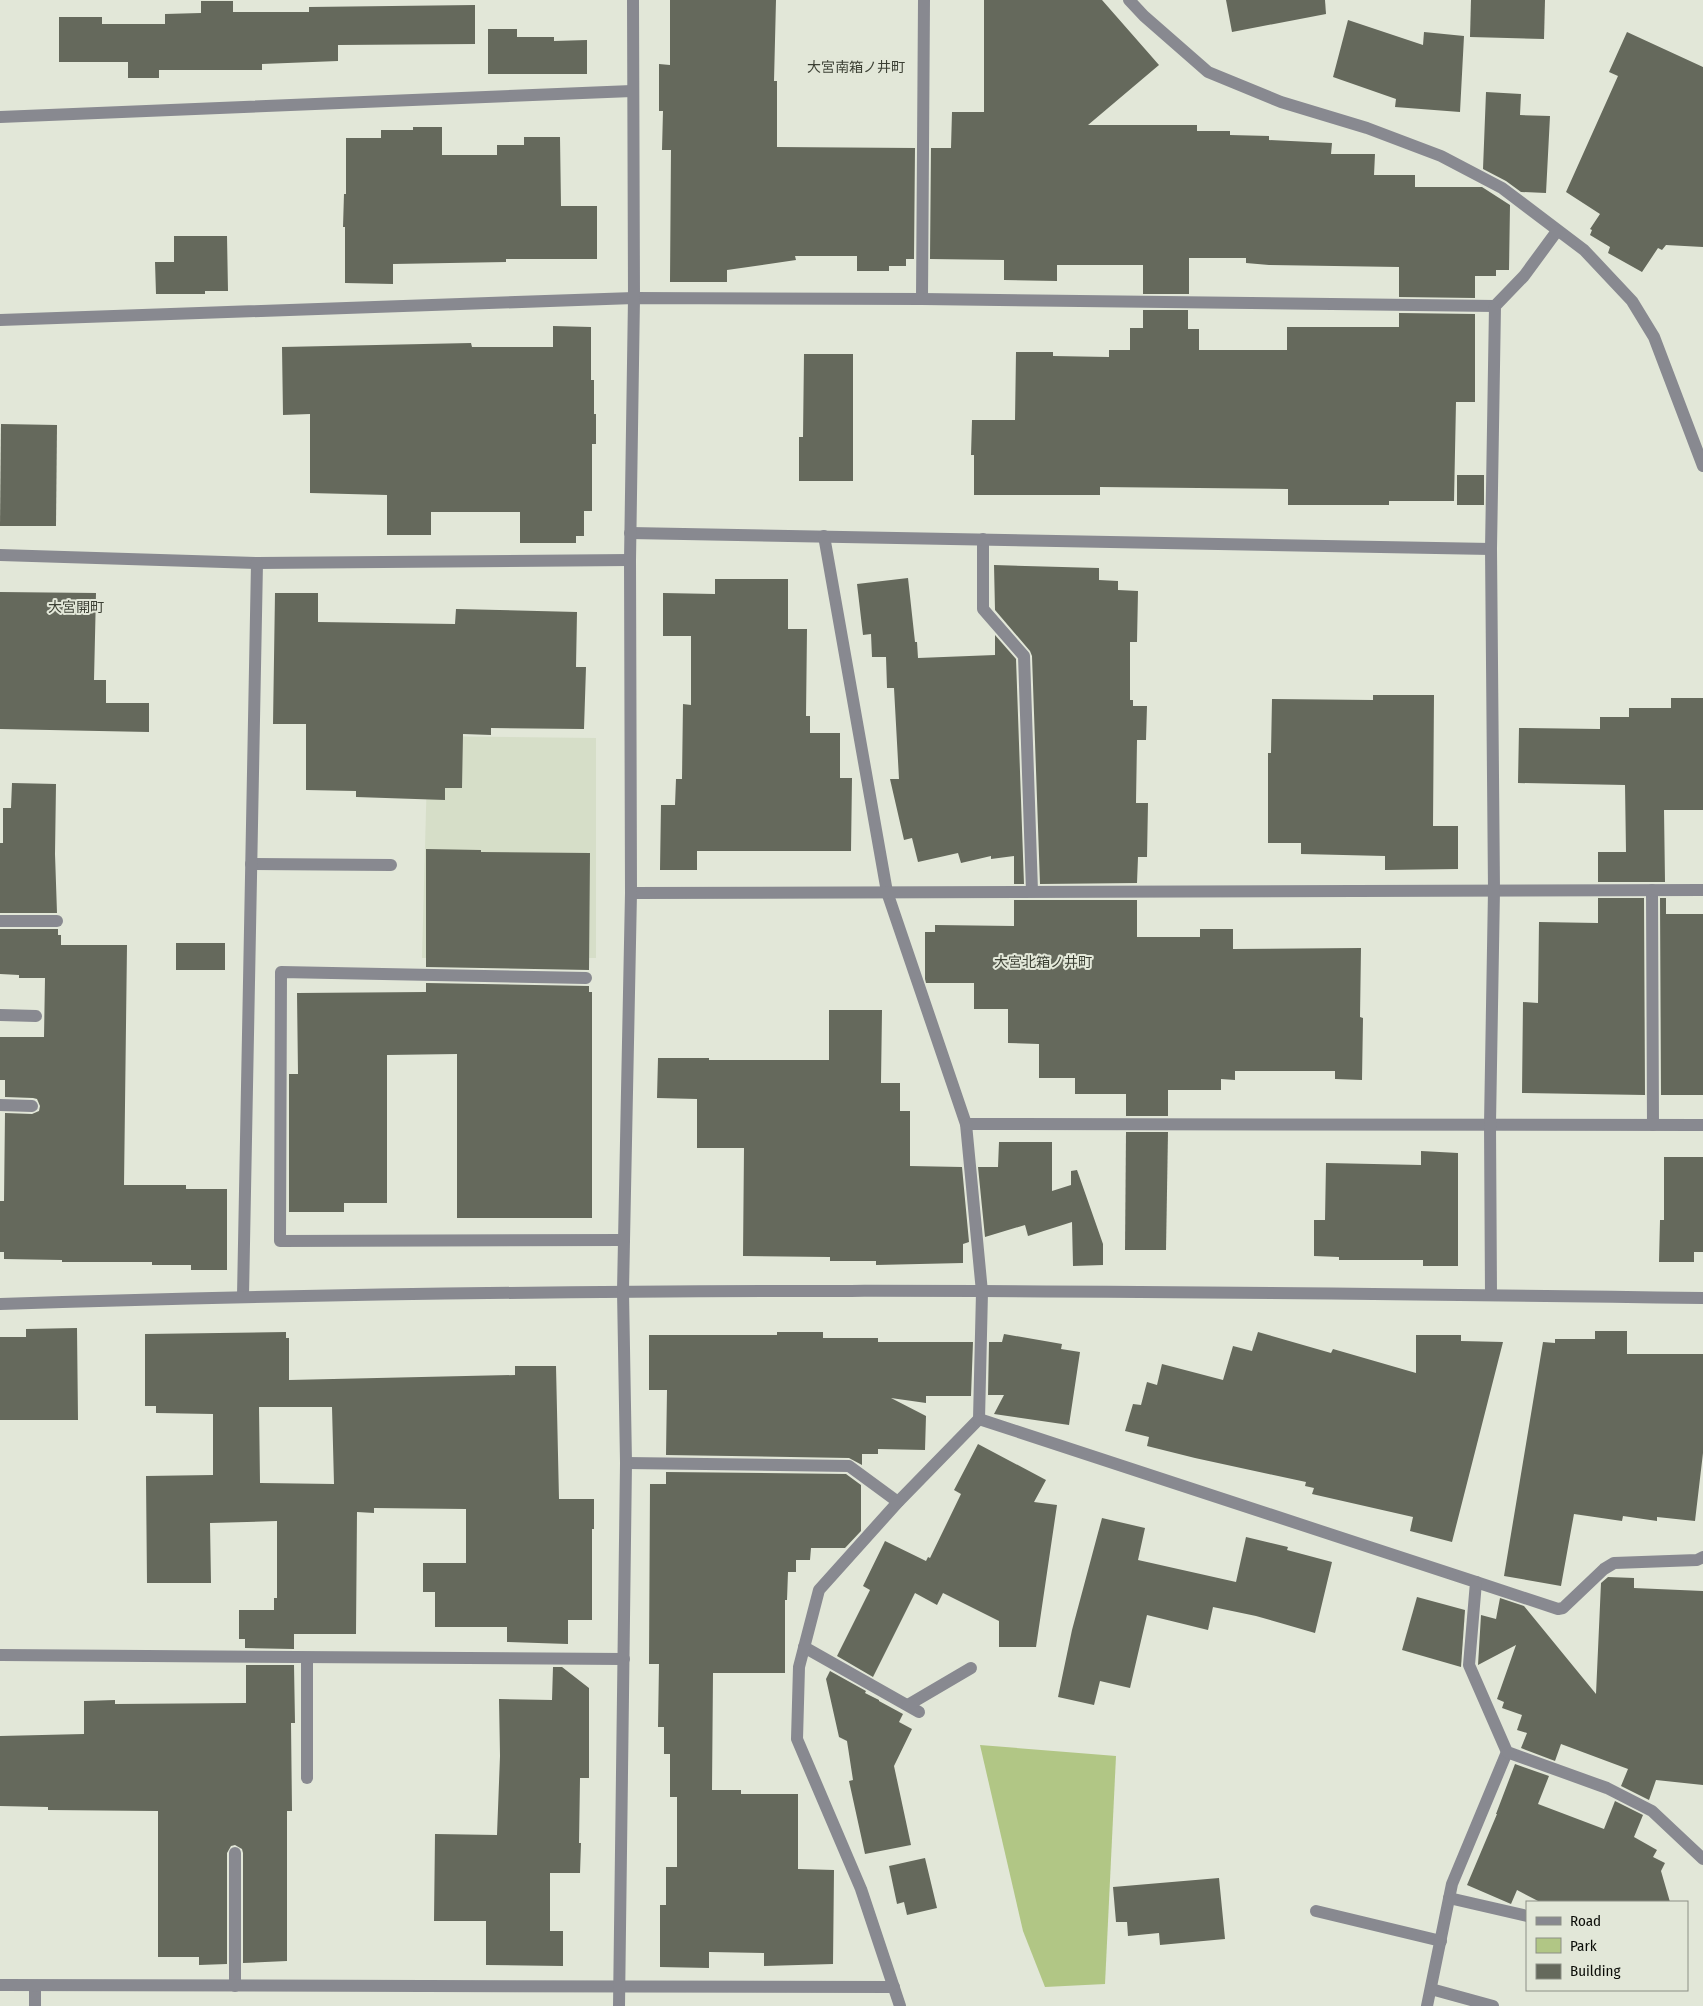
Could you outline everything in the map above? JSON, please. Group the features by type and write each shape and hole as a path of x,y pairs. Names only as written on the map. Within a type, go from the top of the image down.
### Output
{"street":[{"path":"619,2006 626,1463 623,1291 631,893 630,532 634,298 633,0"},
{"path":"922,299 924,0"},
{"path":"1129,0 1144,16 1208,72 1282,102 1367,128 1441,156 1502,188 1584,250 1632,301 1654,337 1703,466"},
{"path":"0,117 632,91"},
{"path":"1491,1295 1490,1124 1494,890 1491,549 1495,306 1524,276 1557,231"},
{"path":"0,320 634,298 922,299 1495,306"},
{"path":"630,532 1491,549"},
{"path":"824,536 887,892 966,1124 982,1292 979,1419 898,1502 819,1590 799,1667 797,1739 861,1888 900,2006"},
{"path":"983,539 983,608 1024,656 1032,892"},
{"path":"0,555 257,563 630,560"},
{"path":"243,1296 257,563"},
{"path":"251,864 391,865"},
{"path":"1652,890 1654,1125"},
{"path":"631,893 1703,890"},
{"path":"0,921 57,921"},
{"path":"586,978 281,972 280,1241 624,1240"},
{"path":"0,1015 36,1016"},
{"path":"0,1106 32,1106"},
{"path":"966,1124 1703,1125"},
{"path":"0,1304 243,1296 623,1291 1491,1295 1703,1298"},
{"path":"979,1419 1558,1609 1563,1608 1604,1569 1614,1563 1697,1560 1703,1557"},
{"path":"626,1463 849,1466 898,1502"},
{"path":"1427,2006 1452,1884 1507,1752 1470,1665 1476,1582"},
{"path":"804,1647 914,1708 971,1668"},
{"path":"0,1655 624,1659"},
{"path":"307,1658 307,1778"},
{"path":"1507,1752 1607,1788 1652,1811 1703,1859"},
{"path":"235,1853 235,1986"},
{"path":"1449,1898 1526,1916"},
{"path":"1316,1912 1441,1941"},
{"path":"0,1985 619,1988 894,1987"},
{"path":"35,2006 36,1986"},
{"path":"1431,1989 1493,2006"}],"shaded area":[{"path":"428,736 596,738 596,958 422,958"}],"green space":[{"path":"980,1745 1116,1756 1105,1984 1045,1987 1023,1931"}],"building":[{"path":"670,0 776,0 774,81 777,81 777,147 915,148 914,259 906,259 906,266 889,266 889,271 857,271 857,256 795,256 796,260 727,270 727,282 670,282 671,150 662,150 663,111 659,111 659,64 670,65"},
{"path":"984,0 1102,0 1159,65 1088,125 1197,125 1197,131 1230,131 1230,135 1269,136 1269,140 1332,143 1331,154 1375,154 1374,175 1415,175 1415,187 1482,187 1510,205 1509,270 1496,270 1496,276 1475,276 1475,298 1399,297 1399,267 1269,265 1246,263 1246,258 1189,258 1189,294 1143,294 1143,265 1057,265 1057,281 1004,280 1004,260 930,259 931,148 951,148 952,112 984,112"},
{"path":"1226,0 1325,0 1326,14 1232,32"},
{"path":"1471,0 1545,0 1544,39 1470,37"},
{"path":"201,1 233,1 233,12 309,12 309,7 475,5 475,44 338,45 338,61 262,64 262,70 159,70 159,78 128,78 128,62 59,62 59,17 102,17 102,24 165,24 165,14 201,13"},
{"path":"1348,20 1423,45 1424,32 1464,36 1460,112 1395,107 1396,99 1333,77"},
{"path":"488,29 517,29 517,37 554,37 554,41 587,40 587,74 488,74"},
{"path":"1627,32 1703,67 1703,247 1666,245 1662,250 1658,248 1642,272 1608,253 1610,247 1590,235 1592,230 1590,229 1600,214 1566,192 1618,76 1609,72"},
{"path":"1486,92 1521,94 1520,115 1550,116 1546,193 1521,192 1506,181 1483,169"},
{"path":"413,127 442,127 442,155 497,155 497,145 524,145 524,137 560,137 561,206 597,206 597,259 506,259 506,262 393,264 393,284 345,283 345,227 343,227 344,194 346,194 346,138 381,138 381,130 413,130"},
{"path":"174,236 227,236 228,291 205,291 205,294 156,294 155,262 174,262"},
{"path":"1143,310 1188,310 1188,329 1199,329 1199,350 1287,350 1287,327 1399,327 1399,313 1475,314 1475,402 1456,402 1454,501 1389,501 1389,505 1288,505 1288,489 1100,487 1100,495 974,495 974,455 971,455 972,420 1015,420 1016,352 1053,352 1053,356 1109,357 1109,350 1130,350 1130,328 1143,328"},
{"path":"553,326 591,327 591,380 594,380 594,414 596,414 596,444 592,444 592,511 584,511 584,536 576,536 576,543 520,543 520,512 431,512 431,535 387,535 387,495 310,493 310,414 283,415 282,347 471,343 472,347 553,347"},
{"path":"804,354 853,354 853,481 799,481 799,437 803,437"},
{"path":"1,424 57,425 56,526 0,526"},
{"path":"1457,475 1484,475 1484,505 1457,505"},
{"path":"994,565 1099,568 1099,580 1118,581 1118,590 1138,591 1137,642 1130,642 1130,700 1133,700 1133,706 1147,706 1146,740 1137,740 1136,803 1148,803 1147,857 1138,857 1137,883 1040,884 1032,656 1030,651 995,610"},
{"path":"908,578 918,658 995,655 995,635 1016,659 1024,884 1014,884 1014,856 991,859 991,856 961,863 958,853 918,862 912,838 904,840 890,779 899,779 894,688 887,688 886,657 872,657 871,634 863,635 857,584"},
{"path":"715,579 788,579 788,629 807,629 806,716 810,716 810,733 840,733 840,778 852,778 851,851 697,851 697,870 660,870 661,805 675,805 676,779 682,779 683,704 691,705 691,636 663,636 663,593 715,594"},
{"path":"0,592 96,593 94,680 106,680 106,703 149,703 149,732 0,729"},
{"path":"275,593 318,593 318,622 455,624 456,609 577,612 576,667 586,667 584,729 491,728 491,735 463,734 462,788 445,788 445,800 356,797 356,791 306,790 306,724 273,724"},
{"path":"1373,695 1434,695 1433,826 1458,826 1458,869 1385,870 1385,856 1301,854 1301,843 1268,843 1268,753 1271,753 1272,699 1373,700"},
{"path":"1671,698 1703,698 1703,810 1664,810 1665,882 1598,882 1598,852 1626,852 1625,785 1518,783 1519,728 1600,729 1600,717 1629,717 1629,708 1671,708"},
{"path":"12,783 56,784 55,854 57,913 0,913 0,843 3,843 3,808 11,808"},
{"path":"426,849 481,850 481,852 590,853 589,970 426,967"},
{"path":"1598,898 1644,898 1645,1095 1522,1093 1523,1002 1538,1003 1539,922 1598,923"},
{"path":"1660,898 1666,898 1666,914 1703,914 1703,1095 1661,1095"},
{"path":"1014,900 1137,900 1137,937 1200,937 1200,929 1233,929 1233,949 1361,948 1360,1017 1363,1018 1362,1080 1335,1079 1335,1071 1235,1071 1235,1080 1221,1079 1221,1090 1168,1090 1168,1116 1126,1116 1126,1094 1075,1094 1075,1078 1039,1078 1039,1044 1008,1043 1008,1009 974,1009 974,983 926,983 925,979 925,932 935,932 935,925 1014,926"},
{"path":"0,929 58,929 58,935 61,935 61,945 127,945 124,1185 186,1185 186,1189 227,1189 227,1270 191,1270 191,1265 152,1265 152,1262 62,1262 62,1260 4,1259 4,1252 0,1252 0,1201 4,1201 5,1113 32,1114 39,1111 40,1106 37,1099 5,1097 5,1080 0,1080 0,1037 44,1037 45,978 19,978 19,975 0,974"},
{"path":"176,943 225,943 225,970 176,970"},
{"path":"426,983 589,986 589,992 592,992 592,1218 457,1218 457,1054 387,1055 387,1203 344,1203 344,1212 289,1212 289,1074 298,1074 297,993 426,992"},
{"path":"829,1010 882,1010 881,1083 900,1083 900,1111 910,1111 910,1166 962,1167 969,1242 963,1244 963,1263 876,1265 876,1261 830,1261 830,1257 743,1256 744,1148 697,1148 697,1099 657,1098 658,1058 829,1060"},
{"path":"1126,1132 1168,1132 1166,1250 1125,1250"},
{"path":"999,1142 1052,1142 1052,1191 1071,1185 1071,1171 1077,1170 1103,1244 1103,1265 1073,1266 1072,1222 1028,1236 1025,1225 985,1237 978,1167 998,1167"},
{"path":"1421,1151 1458,1153 1458,1266 1423,1266 1423,1260 1339,1260 1339,1257 1314,1256 1314,1220 1325,1220 1326,1163 1421,1165"},
{"path":"1664,1157 1703,1157 1703,1252 1694,1252 1694,1262 1659,1262 1660,1220 1664,1220"},
{"path":"77,1328 78,1420 0,1420 0,1337 26,1337 26,1329"},
{"path":"1595,1331 1627,1331 1627,1354 1703,1354 1703,1453 1695,1521 1657,1517 1657,1521 1623,1516 1622,1521 1574,1514 1561,1586 1504,1576 1543,1342 1555,1343 1555,1339 1595,1339"},
{"path":"286,1332 286,1338 289,1338 289,1380 515,1375 515,1366 556,1366 559,1499 594,1499 594,1529 592,1529 592,1620 568,1620 568,1644 507,1642 507,1627 435,1627 435,1592 423,1592 423,1563 466,1563 466,1509 374,1508 374,1513 357,1512 356,1634 294,1634 294,1649 245,1648 245,1639 239,1639 239,1610 274,1610 274,1598 277,1598 277,1521 210,1523 211,1583 147,1583 146,1476 213,1475 213,1414 156,1413 156,1406 145,1406 145,1334","holes":["259,1407 332,1407 334,1484 260,1483"]},
{"path":"777,1332 823,1332 823,1338 878,1338 878,1342 973,1342 971,1396 926,1396 926,1403 891,1398 926,1416 925,1450 878,1449 878,1454 862,1454 862,1465 849,1458 666,1455 667,1390 649,1390 649,1335 777,1335"},
{"path":"1258,1332 1331,1353 1333,1349 1416,1373 1416,1335 1461,1335 1461,1341 1503,1342 1452,1542 1410,1531 1413,1517 1312,1494 1314,1488 1305,1486 1306,1482 1147,1446 1149,1437 1125,1431 1133,1404 1141,1405 1147,1382 1157,1385 1162,1364 1223,1380 1233,1346 1252,1351"},
{"path":"1004,1334 1062,1344 1061,1349 1080,1352 1069,1425 994,1414 1004,1395 988,1395 989,1342 1002,1342"},
{"path":"978,1444 1046,1480 1034,1502 1057,1505 1036,1647 999,1647 999,1621 943,1593 937,1605 915,1593 873,1677 837,1656 870,1590 863,1586 885,1541 926,1561 928,1557 930,1558 961,1494 954,1490"},
{"path":"666,1472 846,1474 861,1485 861,1531 845,1548 811,1548 810,1560 796,1560 796,1572 788,1572 787,1600 785,1600 785,1673 713,1673 712,1790 741,1790 741,1794 798,1794 798,1869 834,1870 833,1964 764,1966 764,1953 709,1952 709,1968 660,1967 660,1905 666,1905 666,1867 677,1867 677,1797 670,1797 670,1754 664,1754 664,1727 658,1727 659,1664 649,1664 650,1484 666,1484"},
{"path":"1102,1518 1145,1528 1138,1560 1236,1582 1246,1537 1288,1547 1287,1550 1332,1562 1315,1633 1256,1616 1213,1607 1208,1630 1147,1615 1130,1688 1100,1681 1094,1705 1058,1697 1072,1630"},
{"path":"1608,1577 1634,1578 1634,1588 1703,1591 1703,1785 1656,1780 1649,1800 1621,1786 1628,1769 1561,1744 1555,1761 1521,1748 1527,1733 1517,1730 1522,1715 1502,1708 1504,1702 1497,1699 1516,1645 1478,1665 1481,1615 1496,1619 1500,1598 1524,1606 1596,1694 1601,1583"},
{"path":"1417,1597 1465,1610 1461,1667 1402,1650"},
{"path":"246,1665 294,1665 295,1723 291,1723 292,1811 287,1811 287,1961 243,1963 243,1853 242,1849 235,1845 231,1846 227,1853 227,1964 199,1965 199,1957 158,1957 158,1811 48,1810 48,1807 0,1806 0,1736 84,1734 84,1701 115,1700 115,1704 246,1703"},
{"path":"553,1667 562,1667 589,1688 589,1778 580,1778 580,1873 550,1873 550,1931 563,1931 563,1966 486,1965 486,1921 434,1921 435,1834 497,1835 500,1756 499,1699 552,1700"},
{"path":"830,1671 903,1714 899,1722 912,1729 894,1766 911,1845 865,1854 849,1781 853,1780 847,1741 839,1737 826,1679"},
{"path":"1515,1764 1549,1776 1538,1804 1604,1829 1615,1801 1643,1815 1634,1837 1657,1850 1653,1857 1665,1863 1661,1871 1670,1901 1538,1901 1517,1890 1511,1904 1467,1885"},
{"path":"925,1858 937,1908 907,1915 904,1902 897,1904 889,1866"},
{"path":"1219,1878 1225,1939 1160,1945 1159,1933 1128,1936 1127,1922 1116,1922 1113,1887"}],"district":[{"name":"大宮南箱ノ井町","path":"856,67"},
{"name":"大宮開町","path":"76,607"},
{"name":"大宮北箱ノ井町","path":"1043,962"}]}
